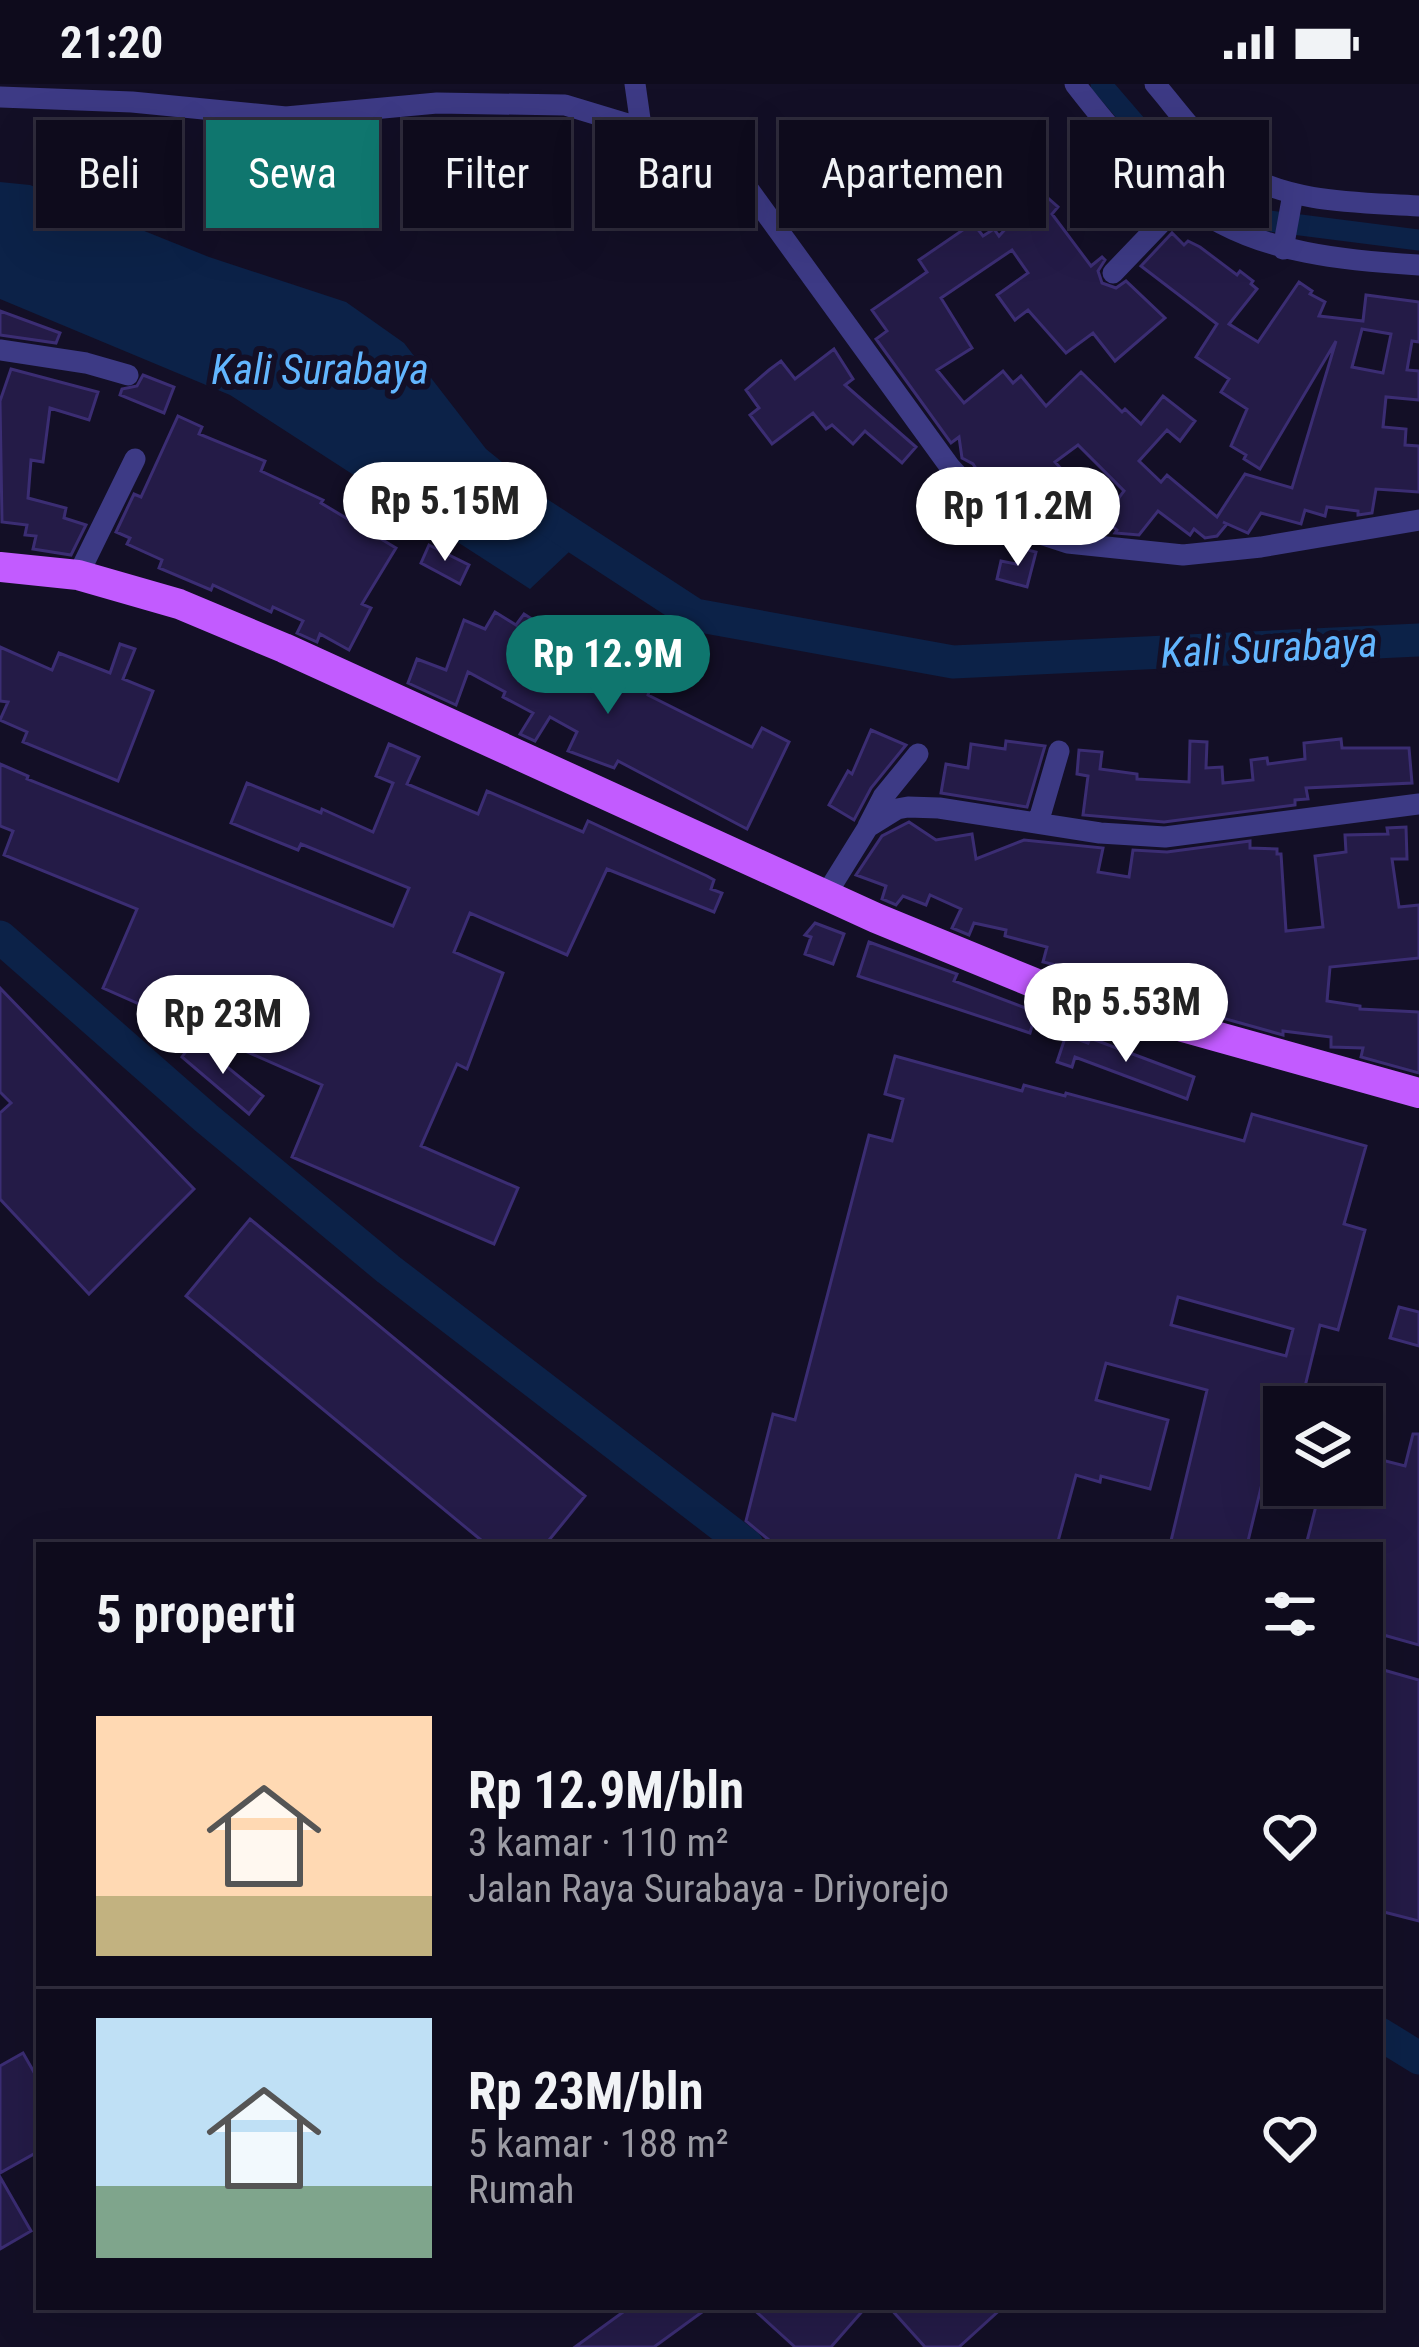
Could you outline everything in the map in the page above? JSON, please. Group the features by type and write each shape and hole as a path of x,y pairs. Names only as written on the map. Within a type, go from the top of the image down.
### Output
{"main road":[{"path":"0,567 78,575 179,604 876,918 1054,991 1419,1093"}],"street":[{"path":"635,84 640,120"},
{"path":"1075,84 1105,120"},
{"path":"1155,84 1210,148 1238,171 1293,200 1419,206"},
{"path":"0,97 132,102 286,117 436,103 521,102 565,105 619,120"},
{"path":"255,120 256,115"},
{"path":"755,198 950,467 991,512 1022,528 1068,543 1184,555 1261,548 1419,520"},
{"path":"1284,245 1293,200"},
{"path":"1113,274 1156,228"},
{"path":"1228,228 1348,261 1419,265"},
{"path":"0,350 86,363 128,375"},
{"path":"78,575 135,459"},
{"path":"1038,823 1059,752"},
{"path":"827,893 883,797 918,754"},
{"path":"868,827 897,809 920,807 1100,833 1166,836 1419,804"}],"water":[{"name":"Kali Surabaya","path":"0,182 36,187 36,228 137,228 346,302 404,343 486,449 589,533 530,589 230,395 0,299"}],"building":[{"path":"1046,196 1058,207 1052,214 1091,266 1102,257 1105,260 1098,271 1102,283 1116,288 1126,281 1165,318 1115,361 1093,333 1066,353 1028,310 1015,320 997,295 1028,273 1012,250 941,298 972,348 937,370 964,403 1003,371 1013,383 1021,376 1046,406 1081,372 1141,424 1163,396 1195,421 1180,441 1167,430 1139,461 1161,482 1167,475 1217,517 1245,474 1292,488 1336,341 1260,469 1244,459 1246,455 1231,446 1247,409 1221,392 1229,379 1196,357 1217,324 1141,266 1172,233 1184,245 1188,241 1200,247 1253,281 1257,289 1229,324 1258,342 1299,282 1325,302 1319,316 1363,321 1366,295 1419,302 1419,342 1412,341 1407,370 1419,371 1419,400 1386,397 1383,427 1406,429 1405,445 1419,446 1419,492 1376,489 1372,513 1358,515 1358,511 1327,507 1325,516 1305,510 1301,524 1261,513 1248,533 1223,522 1227,524 1217,536 1205,538 1194,529 1190,535 1158,511 1139,535 1115,533 1103,519 1124,491 1078,445 1055,462 1083,493 1067,507 1057,495 1029,514 1016,508 997,481 985,483 973,464 962,458 959,437 951,443 876,339 887,331 872,310 927,272 919,260 966,228 977,228 983,236 994,229 999,236 1006,228 1046,228","holes":["1362,329 1391,334 1383,373 1352,367"]},
{"path":"0,311 60,333 56,343 0,335"},
{"path":"834,349 853,379 845,385 916,447 902,463 865,431 853,444 832,425 826,429 813,413 772,444 750,415 759,408 746,390 769,370 781,361 795,379"},
{"path":"11,369 98,392 89,420 50,408 43,462 31,460 28,498 66,508 64,518 86,525 71,555 33,549 36,536 25,535 27,525 2,522 0,401"},
{"path":"143,375 174,387 164,413 120,395 122,389 137,386"},
{"path":"178,416 202,427 199,434 265,461 261,471 323,500 321,503 396,548 362,604 371,608 349,650 320,634 317,642 297,633 303,621 273,607 271,612 213,585 211,590 159,568 162,560 127,544 130,538 116,532 134,494 141,497"},
{"path":"429,545 469,565 460,584 421,563"},
{"path":"1020,548 1036,552 1027,587 997,579 1001,561 1016,564"},
{"path":"495,612 516,625 524,614 584,646 567,677 613,703 625,676 650,688 648,695 752,747 762,728 789,742 747,829 618,761 614,768 568,751 577,732 550,717 535,741 520,734 533,713 468,672 456,705 408,683 417,659 446,670 464,620 485,629"},
{"path":"120,644 135,649 123,679 153,691 118,781 23,742 27,732 0,720 8,702 0,701 0,647 52,670 59,653 110,673"},
{"path":"871,730 906,745 871,788 854,820 829,805 848,771 852,774"},
{"path":"1341,739 1342,748 1409,748 1412,783 1306,788 1308,799 1295,800 1295,805 1164,822 1083,815 1088,776 1077,774 1079,750 1102,752 1100,769 1137,774 1137,779 1189,782 1190,741 1207,742 1206,768 1222,767 1223,783 1253,780 1251,760 1267,758 1268,764 1305,759 1304,743"},
{"path":"1006,741 1045,746 1027,807 941,793 946,764 968,768 971,744 1005,749"},
{"path":"389,744 419,757 407,784 478,814 487,791 583,832 588,821 707,876 714,880 711,889 722,893 714,912 607,869 567,955 470,913 454,952 503,973 467,1069 457,1064 421,1146 518,1188 494,1244 292,1157 322,1085 103,988 137,909 4,855 13,831 0,826 0,764 393,926 409,888 301,844 298,850 231,823 247,783 373,832 393,783 376,776"},
{"path":"909,822 936,840 972,834 976,859 1024,840 1103,848 1098,872 1129,877 1133,850 1167,852 1250,841 1250,848 1277,849 1281,854 1286,931 1323,927 1315,856 1346,852 1345,835 1388,834 1387,828 1406,827 1407,859 1392,859 1399,907 1419,905 1419,958 1330,967 1327,1001 1360,1009 1419,1012 1419,1073 1361,1057 1363,1048 1331,1047 1331,1037 1283,1031 1283,1035 1137,994 1138,986 1103,977 1102,984 1067,974 1068,968 1043,962 1047,947 1005,936 1006,930 974,923 969,935 952,928 961,909 930,895 926,905 903,896 896,905 882,899 886,886 856,875 882,836"},
{"path":"815,923 844,934 833,964 805,954 811,937 805,935"},
{"path":"869,942 957,974 954,981 1036,1012 1030,1033 858,976"},
{"path":"0,988 194,1189 89,1294 0,1199 0,1113 11,1103 0,1092"},
{"path":"1066,1035 1088,1043 1090,1038 1194,1077 1187,1099 1075,1057 1072,1067 1057,1062"},
{"path":"194,1040 263,1096 249,1114 182,1057"},
{"path":"895,1056 1022,1091 1024,1085 1066,1093 1244,1141 1252,1114 1366,1146 1344,1224 1365,1230 1338,1330 1320,1325 1305,1386 1263,1386 1263,1480 1248,1542 1171,1542 1207,1390 1106,1363 1096,1400 1168,1420 1150,1489 1101,1476 1100,1482 1076,1475 1058,1542 771,1542 746,1521 773,1414 795,1420 869,1135 892,1141 903,1099 885,1094","holes":["1178,1297 1293,1329 1286,1356 1171,1325"]},
{"path":"250,1219 585,1496 547,1542 483,1542 186,1296"},
{"path":"1399,1307 1419,1312 1419,1346 1390,1338"},
{"path":"1413,1434 1419,1434 1419,1645 1383,1635 1383,1542 1307,1542 1316,1506 1383,1506 1383,1460 1405,1466"},
{"path":"1383,1670 1419,1680 1419,1921 1383,1912"},
{"path":"23,2053 36,2076 36,2153 0,2173 0,2066"},
{"path":"0,2177 31,2231 0,2249"},
{"path":"626,2310 705,2310 654,2347 575,2347"},
{"path":"754,2310 863,2310 831,2347 795,2347"},
{"path":"892,2310 1000,2310 959,2347 925,2347"}],"waterway":[{"path":"1101,84 1213,214 1419,240"},
{"name":"Kali Surabaya","path":"543,516 695,615 953,662 1419,640"},
{"path":"0,937 388,1269 743,1542"},
{"path":"1383,2036 1419,2058"}]}
